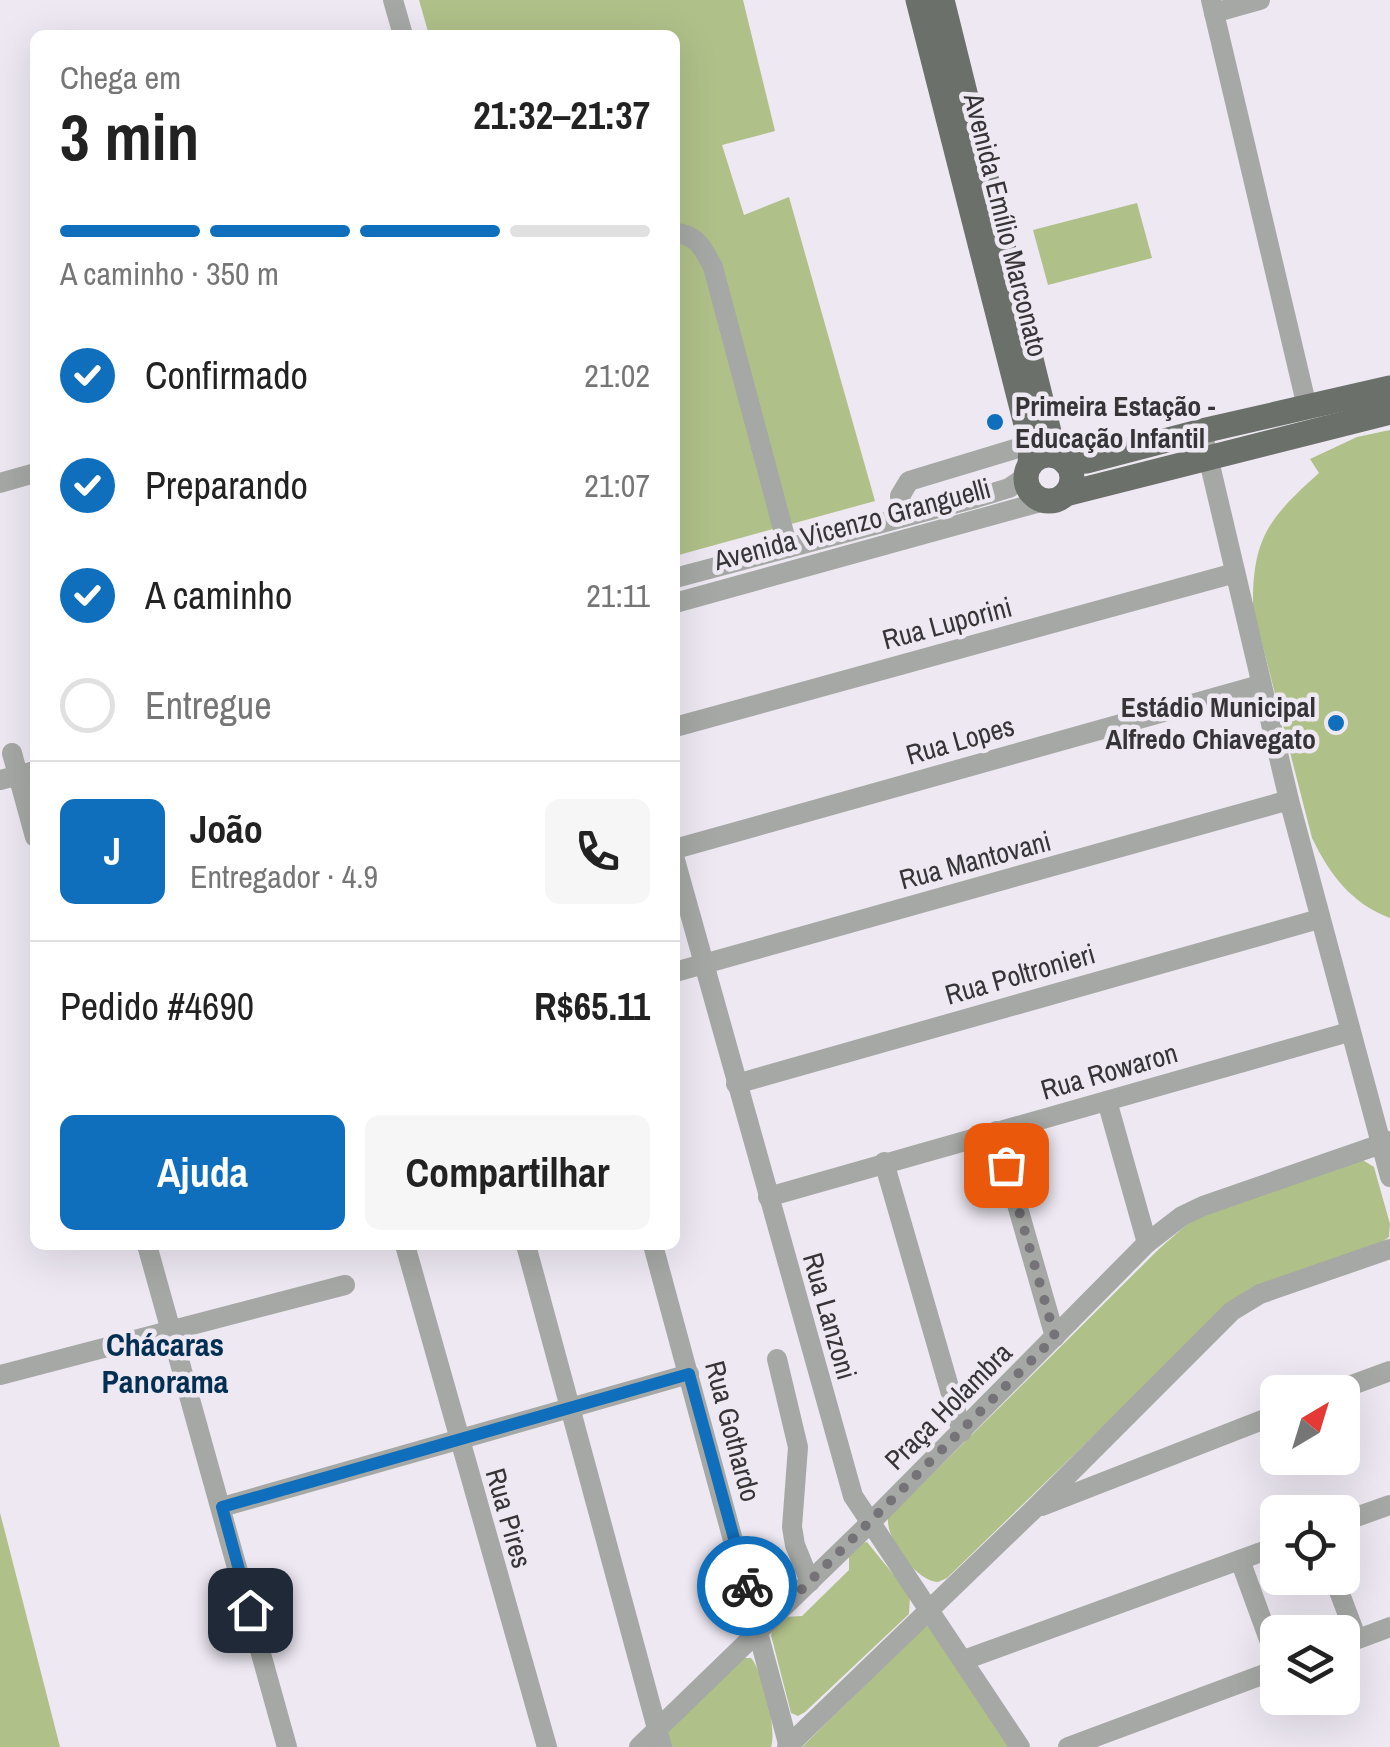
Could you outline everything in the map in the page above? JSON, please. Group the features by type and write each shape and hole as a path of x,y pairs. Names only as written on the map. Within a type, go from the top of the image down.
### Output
{"main road":[{"name":"Avenida Emílio Marconato","path":"918,0 1041,461"},
{"name":"Avenida Emílio Marconato","path":"942,0 1041,461"},
{"name":"Avenida Vicenzo Granguelli","path":"1390,388 1087,461 1041,461 1032,495 1055,498 1390,412"},
{"path":"1041,461 1072,474 1055,498"}],"street":[{"path":"394,0 401,30"},
{"path":"1260,0 1212,7 1307,407"},
{"path":"680,234 693,238 703,247 714,267 788,548"},
{"path":"1202,431 1260,685 1319,919 1385,1143 1390,1177"},
{"path":"905,516 900,496 909,481 1041,461"},
{"name":"Avenida Vicenzo Granguelli","path":"680,577 1009,488 1041,461"},
{"path":"0,483 30,474"},
{"name":"Avenida Vicenzo Granguelli","path":"680,602 1055,498"},
{"name":"Rua Luporini","path":"680,725 1235,573"},
{"name":"Rua Lopes","path":"680,848 1260,685"},
{"path":"6,754 18,776 30,819"},
{"name":"Rua Mantovani","path":"680,971 1289,800"},
{"name":"Rua Lanzoni","path":"680,879 853,1496 1020,1747"},
{"name":"Rua Poltronieri","path":"736,1084 1319,919"},
{"name":"Rua Rowaron","path":"768,1196 1350,1032"},
{"path":"1107,1101 1146,1244"},
{"path":"996,1131 1055,1337"},
{"name":"Praça Holambra","path":"639,1747 660,1738 759,1632 1146,1244 1182,1216 1203,1206 1385,1143"},
{"path":"884,1162 962,1432"},
{"path":"788,1746 1232,1310 1260,1294 1390,1249"},
{"path":"148,1250 287,1747"},
{"name":"Rua Pires","path":"406,1250 547,1747"},
{"path":"527,1250 660,1738"},
{"name":"Rua Gothardo","path":"654,1250 788,1746"},
{"path":"0,1375 345,1285"},
{"path":"777,1359 798,1447 794,1544 810,1582"},
{"path":"1360,1382 1390,1370"},
{"path":"222,1507 689,1374"},
{"path":"1034,1508 1260,1421"},
{"path":"1360,1516 1390,1505"},
{"path":"964,1660 1260,1553"},
{"path":"1240,1560 1260,1616"},
{"path":"1360,1638 1390,1627"},
{"path":"1068,1747 1260,1673"}],"green space":[{"path":"419,0 743,0 775,131 722,145 744,215 789,197 875,501 680,555 680,30 428,30"},
{"path":"1137,203 1152,258 1048,285 1033,230"},
{"name":"Estádio Municipal Alfredo Chiavegato","path":"1390,430 1390,918 1364,904 1343,886 1312,838 1253,608 1253,584 1267,531 1287,503 1319,473 1310,459 1357,437"},
{"path":"1361,1159 1374,1167 1390,1224 1389,1237 1234,1299 947,1578 929,1580 912,1567 897,1548 888,1518 1160,1248 1204,1215"},
{"path":"0,1513 4,1528 60,1747 0,1747"},
{"path":"867,1542 910,1595 909,1614 798,1716 791,1713 771,1635 773,1628 784,1617 802,1616 849,1570 849,1553 859,1543"},
{"path":"930,1621 1012,1747 802,1747"},
{"path":"744,1658 751,1658 756,1665 764,1687 772,1728 771,1747 670,1747 668,1731"}],"way so far":[{"path":"747,1586 759,1632 1055,1337 1006,1165"}],"place":[{"name":"Primeira Estação - Educação Infantil","path":"995,422"},
{"name":"Estádio Municipal Alfredo Chiavegato","path":"1336,723"}],"district":[{"name":"Chácaras Panorama","path":"165,1362"}],"route":[{"path":"250,1610 222,1507 689,1374 747,1586"}]}
